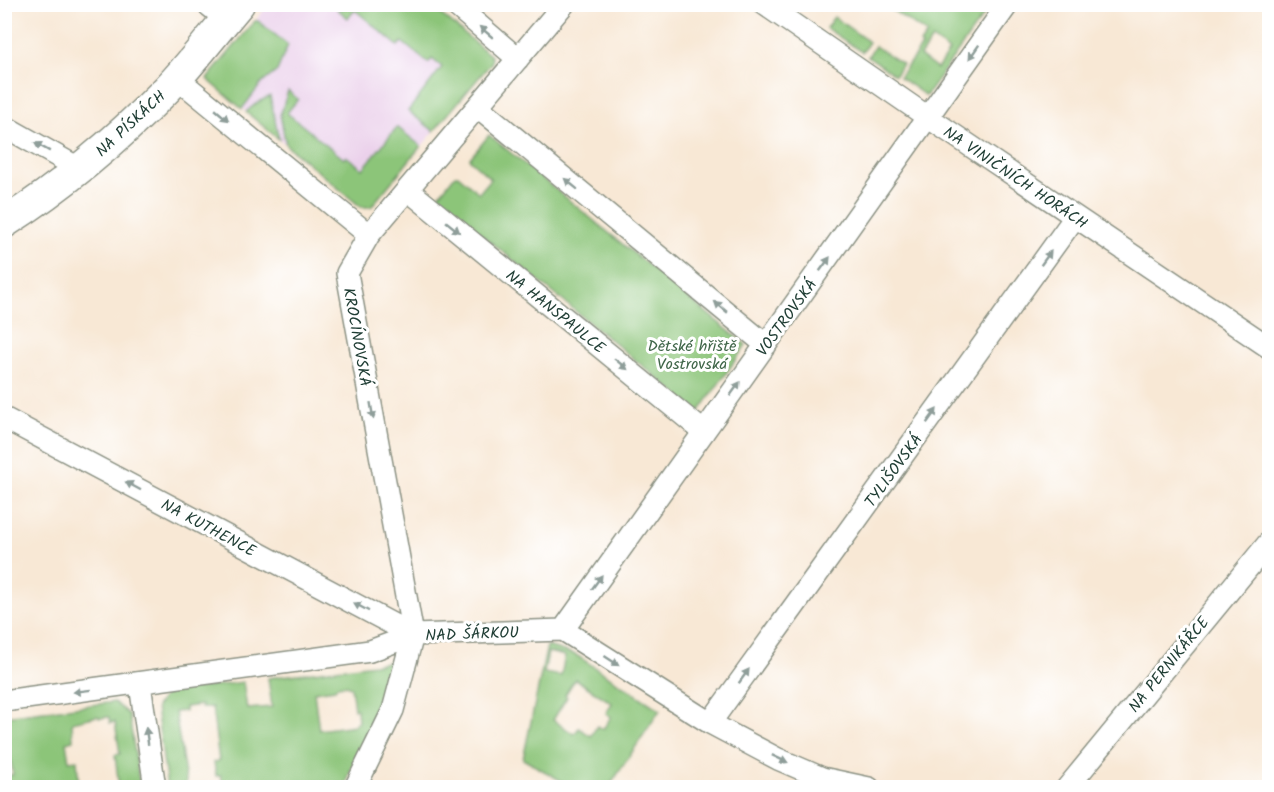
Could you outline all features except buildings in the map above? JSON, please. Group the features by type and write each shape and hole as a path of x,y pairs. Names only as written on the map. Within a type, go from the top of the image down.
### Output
{"street":[{"path":"454,4 518,59"},
{"name":"KROCÍNOVSKÁ","path":"413,635 347,273 369,235 564,4"},
{"name":"NA VINIČNÍCH HORÁCH","path":"764,4 1269,348"},
{"name":"VOSTROVSKÁ","path":"563,630 1008,4"},
{"name":"NA PÍSKÁCH","path":"4,223 80,169 138,118 177,78 224,9"},
{"path":"177,78 369,235"},
{"path":"478,107 766,345"},
{"path":"4,126 80,169"},
{"name":"NA HANSPAULCE","path":"408,190 704,432"},
{"name":"TYLIŠOVSKÁ","path":"710,723 1076,217"},
{"name":"NA KUTHENCE","path":"4,418 413,635"},
{"name":"NA PERNIKÁŘCE","path":"1067,788 1268,546"},
{"path":"563,630 710,723 778,759 822,778 869,788"},
{"name":"NAD ŠÁRKOU","path":"4,701 370,651 413,635 563,630"},
{"path":"355,788 393,710 413,635"},
{"path":"140,684 155,788"}],"shaded area":[{"path":"268,5 430,5 489,54 492,62 371,207 361,207 208,80"}],"green space":[{"path":"367,4 430,5 491,56 492,62 434,131 408,111 442,67 432,59 428,63 402,42 398,46 355,10 348,18 337,9"},
{"path":"885,5 991,5 926,96 899,77 922,46 920,44 927,34","holes":["932,39 949,51 937,69 920,56"]},
{"path":"834,17 869,42 862,52 826,28"},
{"path":"255,21 288,45 277,71 261,84 242,109 207,79"},
{"path":"875,46 902,64 895,75 868,56"},
{"path":"288,91 298,99 287,113 344,159 346,156 363,169 397,127 421,146 371,207 361,207 286,145 280,115"},
{"path":"270,96 279,139 246,112"},
{"name":"Dětské hřiště Vostrovská","path":"489,135 746,345 699,412 437,198 455,175 479,193 491,179 470,160"},
{"path":"547,646 576,655 660,710 609,787 572,787 523,759","holes":["548,652 565,656 561,676 544,673","575,679 612,703 606,713 611,717 603,729 597,726 591,736 579,728 574,734 553,720"]},
{"path":"389,662 392,672 388,694 360,748 345,787 223,787 221,775 216,776 214,762 219,761 212,707 201,708 201,705 185,707 185,711 175,712 187,787 167,787 156,707 167,692 243,682 247,709 272,707 268,678","holes":["337,686 351,687 358,722 355,725 319,730 314,692 335,689"]},
{"path":"114,702 129,715 140,787 119,787 115,755 120,754 115,722 110,723 109,717 99,718 98,716 72,722 73,740 66,742 69,761 77,760 79,787 5,787 5,776 13,775 8,741 5,741 5,716"}]}
